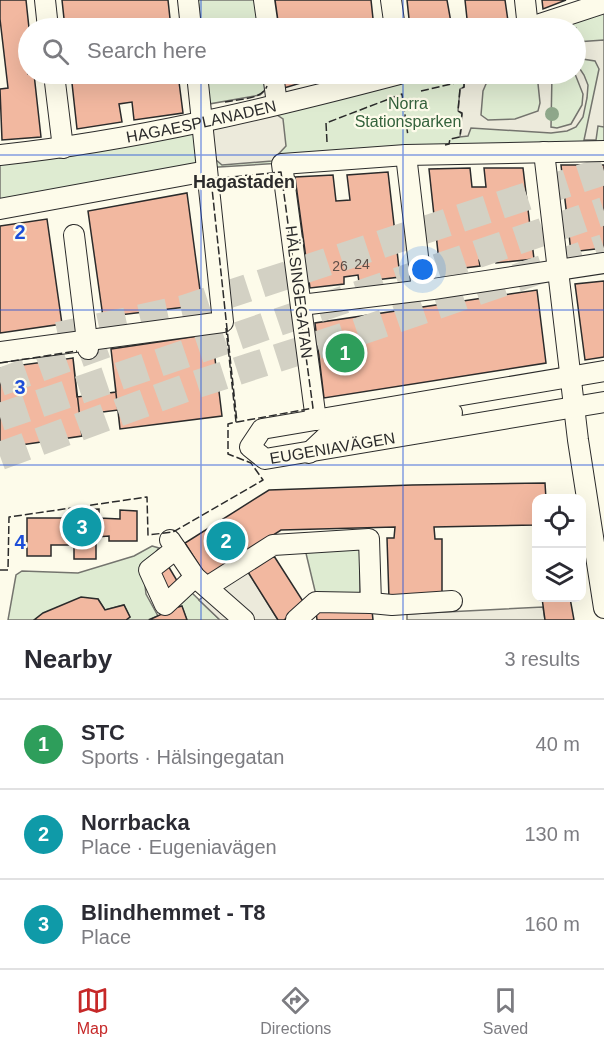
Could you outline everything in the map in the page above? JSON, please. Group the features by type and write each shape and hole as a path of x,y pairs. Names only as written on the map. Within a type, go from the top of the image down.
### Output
{"street":[{"path":"45,0 47,18"},
{"path":"188,0 190,18"},
{"path":"264,0 267,18"},
{"path":"391,0 394,18"},
{"path":"527,18 604,3"},
{"path":"55,84 63,148"},
{"path":"0,352 88,344 223,322 197,84"},
{"path":"274,84 277,104"},
{"name":"HAGAESPLANADEN","path":"0,155 63,148 277,104 358,84"},
{"path":"422,290 406,155 604,151"},
{"path":"544,152 575,407 604,608"},
{"name":"HÄLSINGEGATAN","path":"316,426 282,164 406,155"},
{"path":"0,209 207,171"},
{"path":"74,235 88,344"},
{"path":"301,305 604,263"},
{"name":"EUGENIAVÄGEN","path":"604,371 570,367 316,426 262,429 250,447 265,459 604,402"},
{"path":"309,453 316,426 452,414"},
{"path":"244,620 201,582 173,545 149,570 165,605 201,582 273,545 369,540 371,603"},
{"path":"296,620 316,602 392,605 452,601"}],"green space":[{"path":"198,0 257,0 259,18 200,18"},
{"name":"Norra Stationsparken","path":"604,10 604,143 202,168 0,201 0,164 360,84 586,84 586,18 581,18"},
{"path":"207,84 266,84 260,95 209,104"},
{"path":"304,545 360,545 360,596 316,595"},
{"path":"152,546 159,548 143,568 146,594 158,616 148,620 126,620 130,617 124,605 105,610 98,599 34,620 8,620 16,575 22,571 78,573 134,556"},
{"path":"191,592 220,620 187,620 182,607 174,608"}],"shaded area":[{"path":"604,40 604,127 598,126 596,140 584,140 599,69 595,61 586,60 586,41"},
{"path":"586,80 587,98 583,117 576,127 567,131 551,133 471,128 468,136 460,137 462,114 458,111 460,89 464,84 486,84 483,91 481,115 488,120 515,119 538,111 540,103 538,84 552,84 551,127 557,128 571,124 582,105 583,94 579,84 586,84"},
{"path":"268,109 283,119 286,146 272,161 222,165 209,154 206,133 235,115 246,122 253,112"},
{"path":"248,572 278,620 220,620 199,600 215,588"},
{"path":"543,607 545,620 407,620 407,614"}],"building":[{"path":"0,0 26,0 28,18 18,18 18,84 35,84 41,137 2,140 0,89 8,88"},
{"path":"62,0 168,0 170,18 64,18"},
{"path":"275,0 371,0 373,18 278,18"},
{"path":"407,0 447,0 450,18 409,18"},
{"path":"465,0 505,0 508,18 467,18"},
{"path":"542,0 566,0 543,9"},
{"path":"72,84 179,84 183,113 134,120 132,102 119,104 122,122 77,129"},
{"path":"284,84 297,84 284,88"},
{"path":"561,165 604,165 604,248 571,252"},
{"path":"470,168 472,187 486,187 484,168 523,168 534,259 496,263 496,257 479,260 480,266 440,271 429,169"},
{"path":"388,172 400,277 359,282 358,275 344,277 344,284 310,288 295,177 333,175 336,201 350,200 347,175"},
{"path":"187,193 202,305 103,317 88,211"},
{"path":"47,219 62,324 0,333 0,226"},
{"path":"604,281 604,357 585,360 575,284"},
{"path":"537,290 546,363 324,398 315,323"},
{"path":"212,334 222,416 120,429 111,349"},
{"path":"212,334 222,416 120,429 118,410 79,415 82,436 0,448 0,368 73,358 77,397 116,392 111,349"},
{"path":"73,358 82,436 0,448 0,368"},
{"path":"545,483 546,494 532,494 532,525 434,527 435,539 442,539 442,598 389,599 387,538 394,538 395,527 281,530 207,578 185,543 269,490"},
{"path":"99,509 99,518 120,519 120,510 137,511 137,541 109,541 109,536 96,537 96,559 74,559 74,545 51,545 51,556 27,556 27,518 78,518 78,510"},
{"path":"274,556 306,606 284,620 278,620 248,572"},
{"path":"167,564 179,584 169,590 157,570"},
{"path":"81,597 98,599 105,610 124,605 130,617 126,620 34,620 43,613"},
{"path":"543,602 571,602 574,620 545,620"},
{"path":"182,606 187,620 149,620 162,614 163,611"},
{"path":"372,610 373,620 317,620 316,611"}],"tunnel":[{"path":"58,336 184,309 604,171"},
{"path":"0,417 604,211"},
{"path":"0,456 191,386 604,248"},
{"path":"0,382 117,340"}],"fence":[{"path":"421,91 451,84"},
{"path":"461,124 462,113 458,111 460,89 464,87 464,84"},
{"path":"225,102 255,96 264,91 267,86"},
{"path":"327,142 326,123 402,94 408,136"},
{"path":"445,145 449,144 450,139 460,137 461,129"},
{"path":"281,172 313,408 237,422 211,179 281,172"},
{"path":"0,570 8,570 9,517 147,497 148,535 173,532 263,480 251,463 228,454 228,424 236,422 226,328"},
{"path":"0,363 77,351"}],"place":[{"name":"STC","path":"345,353"},
{"name":"Blindhemmet - T8","path":"82,527"},
{"name":"Norrbacka","path":"226,541"}],"district":[{"name":"Hagastaden","path":"244,182"}]}
